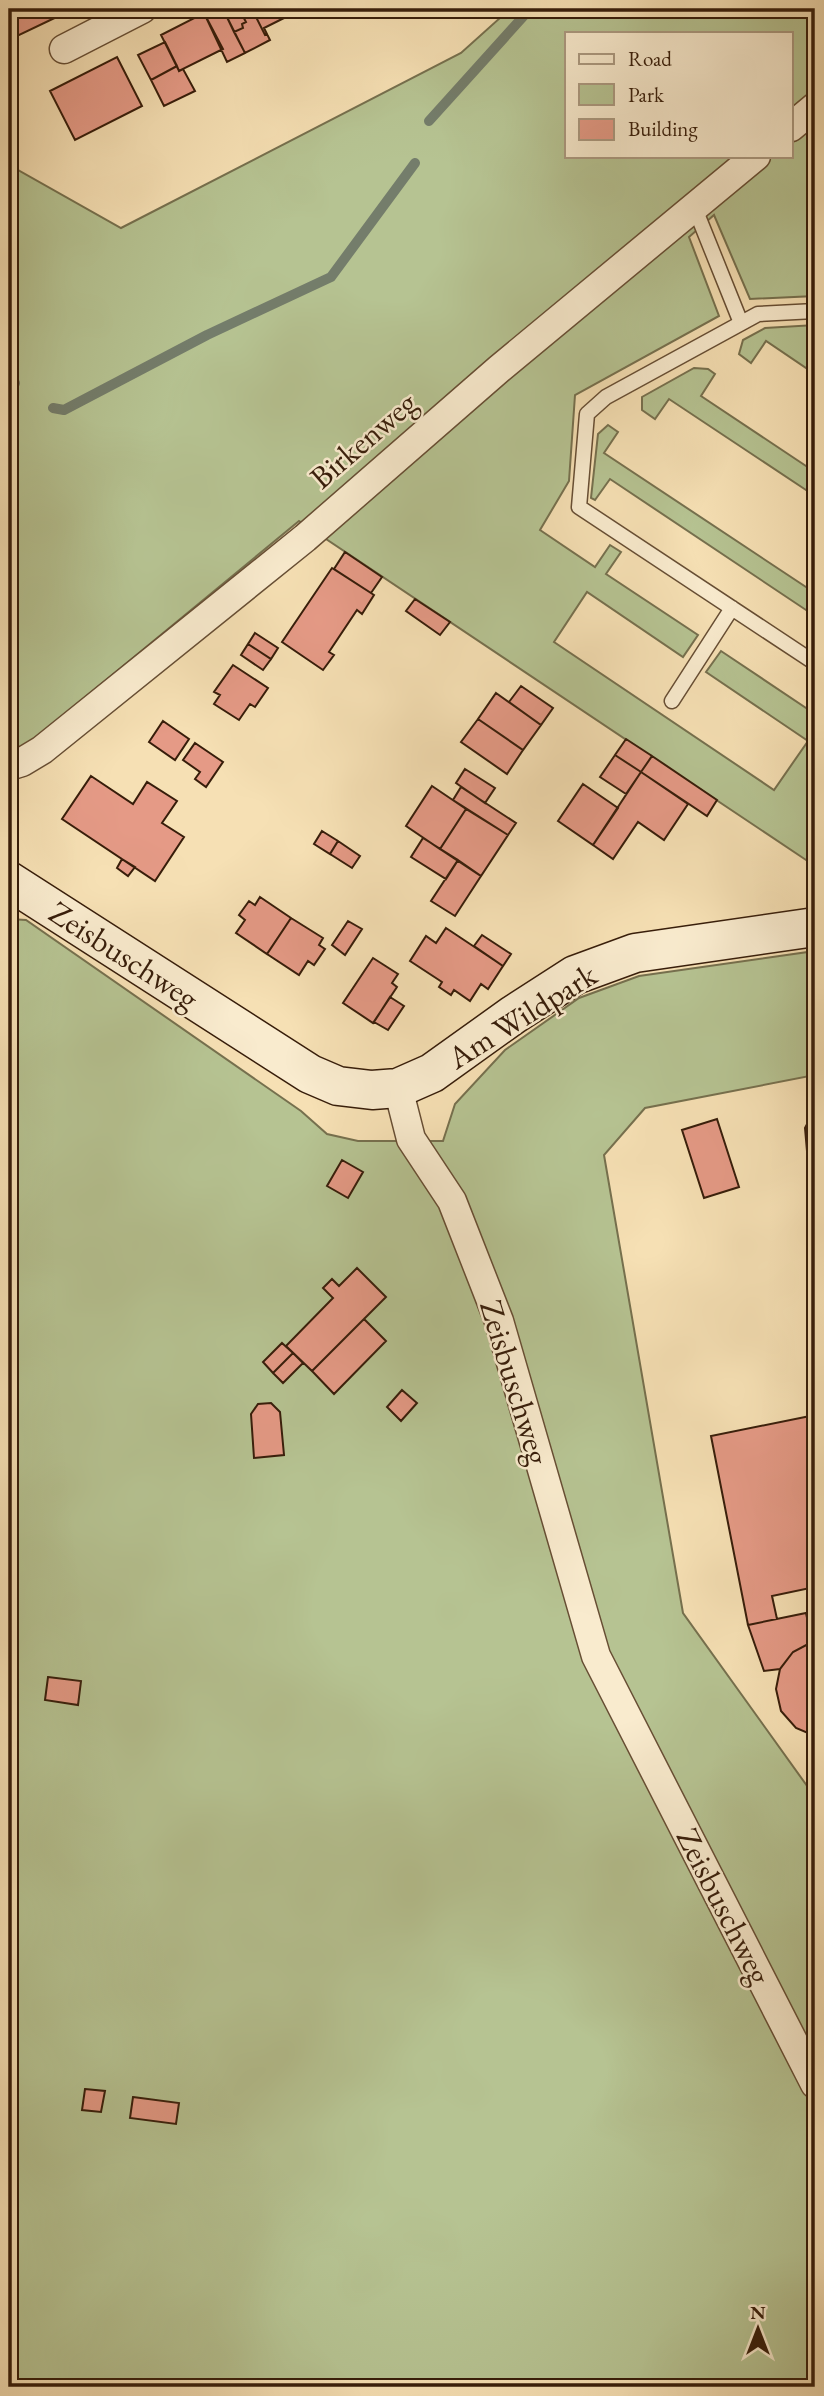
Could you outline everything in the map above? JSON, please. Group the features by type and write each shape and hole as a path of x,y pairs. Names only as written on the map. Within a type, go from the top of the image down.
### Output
{"street":[{"path":"64,49 109,16 142,9"},
{"path":"792,126 815,107"},
{"name":"Birkenweg","path":"9,766 43,750 294,546 499,369 754,158"},
{"name":"Zeisbuschweg","path":"9,881 310,1074 338,1086 372,1090 398,1088 411,1139 452,1201 499,1321 596,1656 815,2084"},
{"name":"Am Wildpark","path":"398,1088 432,1073 575,975 635,953 815,927"}],"lane":[{"path":"695,206 741,323"},
{"path":"815,311 758,314 606,397 587,414 579,507 815,663"},
{"path":"671,701 732,608"}],"green space":[{"path":"510,9 815,9 815,296 750,299 714,215 689,237 719,316 575,395 569,481 540,530 595,567 610,545 621,552 606,574 698,635 683,657 587,592 554,642 774,790 808,741 706,672 721,651 815,714 815,866 299,521 9,760 9,165 121,228 461,53"},
{"path":"815,325 815,340 811,347 815,350 815,374 766,341 751,363 739,354 743,340 765,328"},
{"path":"694,368 708,369 715,374 701,396 815,472 815,496 669,399 655,419 642,410 642,397"},
{"path":"608,425 618,432 604,453 815,593 815,616 610,479 595,500 591,498 598,434"},
{"path":"9,919 26,920 301,1111 327,1134 358,1141 443,1141 455,1104 505,1050 579,998 639,976 815,951 815,1075 645,1108 604,1155 683,1613 815,1797 815,2387 9,2387"}],"building":[{"path":"9,9 60,9 63,14 15,37 9,24"},
{"path":"209,9 223,9 245,53 227,62 204,13"},
{"path":"223,9 239,9 246,22 242,24 243,28 234,32"},
{"path":"239,9 252,9 270,40 245,53 234,32 243,28 242,24 246,22"},
{"path":"252,9 302,9 264,28 267,34 265,35"},
{"path":"204,13 223,49 179,71 161,35"},
{"path":"165,42 177,66 151,80 138,55"},
{"path":"117,57 142,106 75,140 50,91"},
{"path":"177,66 179,71 183,69 195,91 164,106 151,80"},
{"path":"345,552 382,577 371,593 334,569"},
{"path":"332,568 374,595 362,614 357,610 329,652 334,655 323,670 282,642"},
{"path":"415,599 450,622 440,635 406,611"},
{"path":"255,633 278,648 271,659 248,644"},
{"path":"248,644 271,659 263,670 241,655"},
{"path":"233,665 268,688 255,707 250,704 239,720 214,704 220,695 214,692"},
{"path":"521,686 553,708 541,725 509,702"},
{"path":"496,693 541,725 523,750 478,719"},
{"path":"478,719 523,750 507,774 461,742"},
{"path":"163,721 189,739 175,760 149,742"},
{"path":"626,739 652,756 641,772 615,755"},
{"path":"195,743 223,762 206,787 195,779 200,772 183,760"},
{"path":"615,755 641,772 626,794 600,777"},
{"path":"652,756 717,800 707,816 641,772"},
{"path":"465,769 495,788 485,803 456,783"},
{"path":"641,772 688,804 664,840 638,822 613,859 593,845"},
{"path":"91,776 133,804 147,782 177,801 162,823 184,837 155,881 62,819"},
{"path":"583,784 618,808 593,845 558,821"},
{"path":"432,786 466,809 440,849 406,826"},
{"path":"461,787 516,823 508,835 453,800"},
{"path":"466,809 508,835 481,876 440,849"},
{"path":"322,831 338,841 330,854 314,844"},
{"path":"423,838 458,860 446,879 411,857"},
{"path":"338,841 360,856 352,868 330,854"},
{"path":"122,859 135,867 128,876 117,868"},
{"path":"458,860 481,876 455,916 431,901"},
{"path":"260,897 291,918 267,954 236,933 245,920 239,915 249,901 255,905"},
{"path":"291,918 323,938 319,945 325,949 314,965 308,961 299,975 267,954"},
{"path":"348,921 362,929 345,955 332,945"},
{"path":"446,928 503,966 488,989 481,984 470,1001 454,990 451,995 439,987 442,982 410,961 426,936 436,943"},
{"path":"482,935 511,954 503,966 474,946"},
{"path":"373,958 398,974 392,983 397,987 373,1023 343,1003"},
{"path":"390,997 404,1006 388,1030 374,1022"},
{"path":"815,1109 815,1161 807,1151 805,1128"},
{"path":"717,1119 739,1187 704,1198 682,1130"},
{"path":"342,1160 363,1172 348,1198 327,1186"},
{"path":"357,1268 386,1297 312,1371 286,1346 333,1298 323,1288 332,1279 339,1286"},
{"path":"364,1319 386,1341 334,1394 312,1371"},
{"path":"282,1343 293,1353 273,1373 263,1362"},
{"path":"293,1353 303,1363 283,1383 273,1373"},
{"path":"402,1390 417,1403 401,1421 387,1407"},
{"path":"271,1403 280,1412 284,1455 254,1458 251,1414 258,1404"},
{"path":"815,1415 815,1587 772,1596 777,1619 748,1625 711,1436"},
{"path":"806,1613 812,1642 793,1652 780,1669 764,1671 748,1625"},
{"path":"815,1642 815,1736 796,1728 781,1711 776,1689 780,1669 793,1652"},
{"path":"48,1677 81,1681 78,1705 45,1700"},
{"path":"85,2089 105,2091 101,2112 82,2110"},
{"path":"133,2097 179,2103 176,2124 130,2118"}],"waterway":[{"path":"429,121 530,9"},
{"path":"53,408 64,410 207,335 331,277 415,163"},
{"path":"9,376 15,383"}]}
